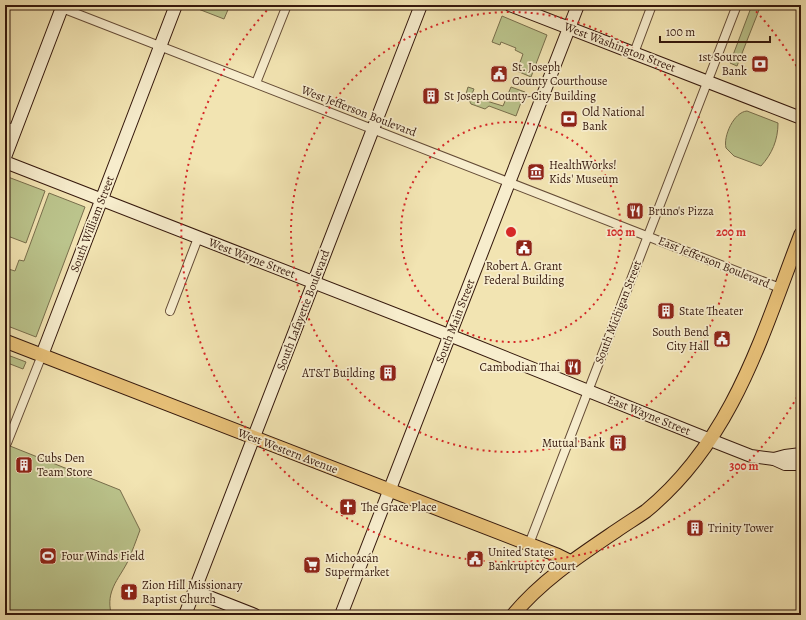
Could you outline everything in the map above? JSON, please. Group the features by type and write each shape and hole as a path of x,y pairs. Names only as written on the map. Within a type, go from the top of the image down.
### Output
{"main road":[{"path":"513,615 550,578 646,510 682,476 710,440 743,381 801,234"},
{"name":"West Western Avenue","path":"5,341 529,544 571,562"}],"street":[{"name":"South William Street","path":"7,443 176,5"},
{"path":"256,83 286,5"},
{"name":"South Lafayette Boulevard","path":"185,615 421,5"},
{"name":"West Washington Street","path":"510,5 801,118"},
{"name":"South Main Street","path":"341,615 578,5"},
{"path":"634,53 652,5"},
{"name":"South Michigan Street","path":"529,544 737,5"},
{"name":"West Jefferson Boulevard","path":"63,6 509,183 648,236"},
{"path":"5,157 10,128 63,6"},
{"name":"West Wayne Street","path":"5,162 588,390"},
{"name":"East Jefferson Boulevard","path":"648,236 780,288"},
{"path":"170,311 198,238"},
{"name":"East Wayne Street","path":"588,390 710,440"},
{"path":"710,440 751,456 774,459 784,464 801,464"},
{"path":"774,459 801,454"},
{"path":"194,591 255,615"}],"green space":[{"path":"188,5 230,5 224,19"},
{"path":"752,5 761,5 737,66 730,63"},
{"path":"502,16 547,35 531,77 517,71 523,54 515,50 516,48 501,42 500,45 492,42"},
{"path":"468,87 474,89 472,94 480,97 480,99 503,106 511,87 525,92 516,116 489,106 485,109 471,104 466,94"},
{"path":"747,111 778,123 774,146 761,166 734,156 726,148 726,137 730,125 742,112"},
{"path":"8,177 45,191 26,243 5,235 5,185"},
{"path":"49,193 85,207 36,337 5,325 5,268 15,271 19,260 24,261"},
{"path":"5,354 26,362 23,369 5,362"},
{"path":"5,444 120,490 140,530 127,563 111,592 111,613 117,615 5,615"}],"place":[{"name":"1st Source Bank","path":"760,64"},
{"name":"St. Joseph County Courthouse","path":"499,74"},
{"name":"St Joseph County-City Building","path":"431,96"},
{"name":"Old National Bank","path":"569,119"},
{"name":"HealthWorks! Kids' Museum","path":"536,172"},
{"name":"Bruno's Pizza","path":"635,211"},
{"name":"Robert A. Grant Federal Building","path":"524,248"},
{"name":"State Theater","path":"666,311"},
{"name":"South Bend City Hall","path":"722,339"},
{"name":"Cambodian Thai","path":"573,367"},
{"name":"AT&T Building","path":"388,373"},
{"name":"Mutual Bank","path":"618,443"},
{"name":"Cubs Den Team Store","path":"24,465"},
{"name":"The Grace Place","path":"348,507"},
{"name":"Trinity Tower","path":"695,528"},
{"name":"Four Winds Field","path":"48,556"},
{"name":"United States Bankruptcy Court","path":"475,559"},
{"name":"Michoacán Supermarket","path":"312,565"},
{"name":"Zion Hill Missionary Baptist Church","path":"129,592"}]}
